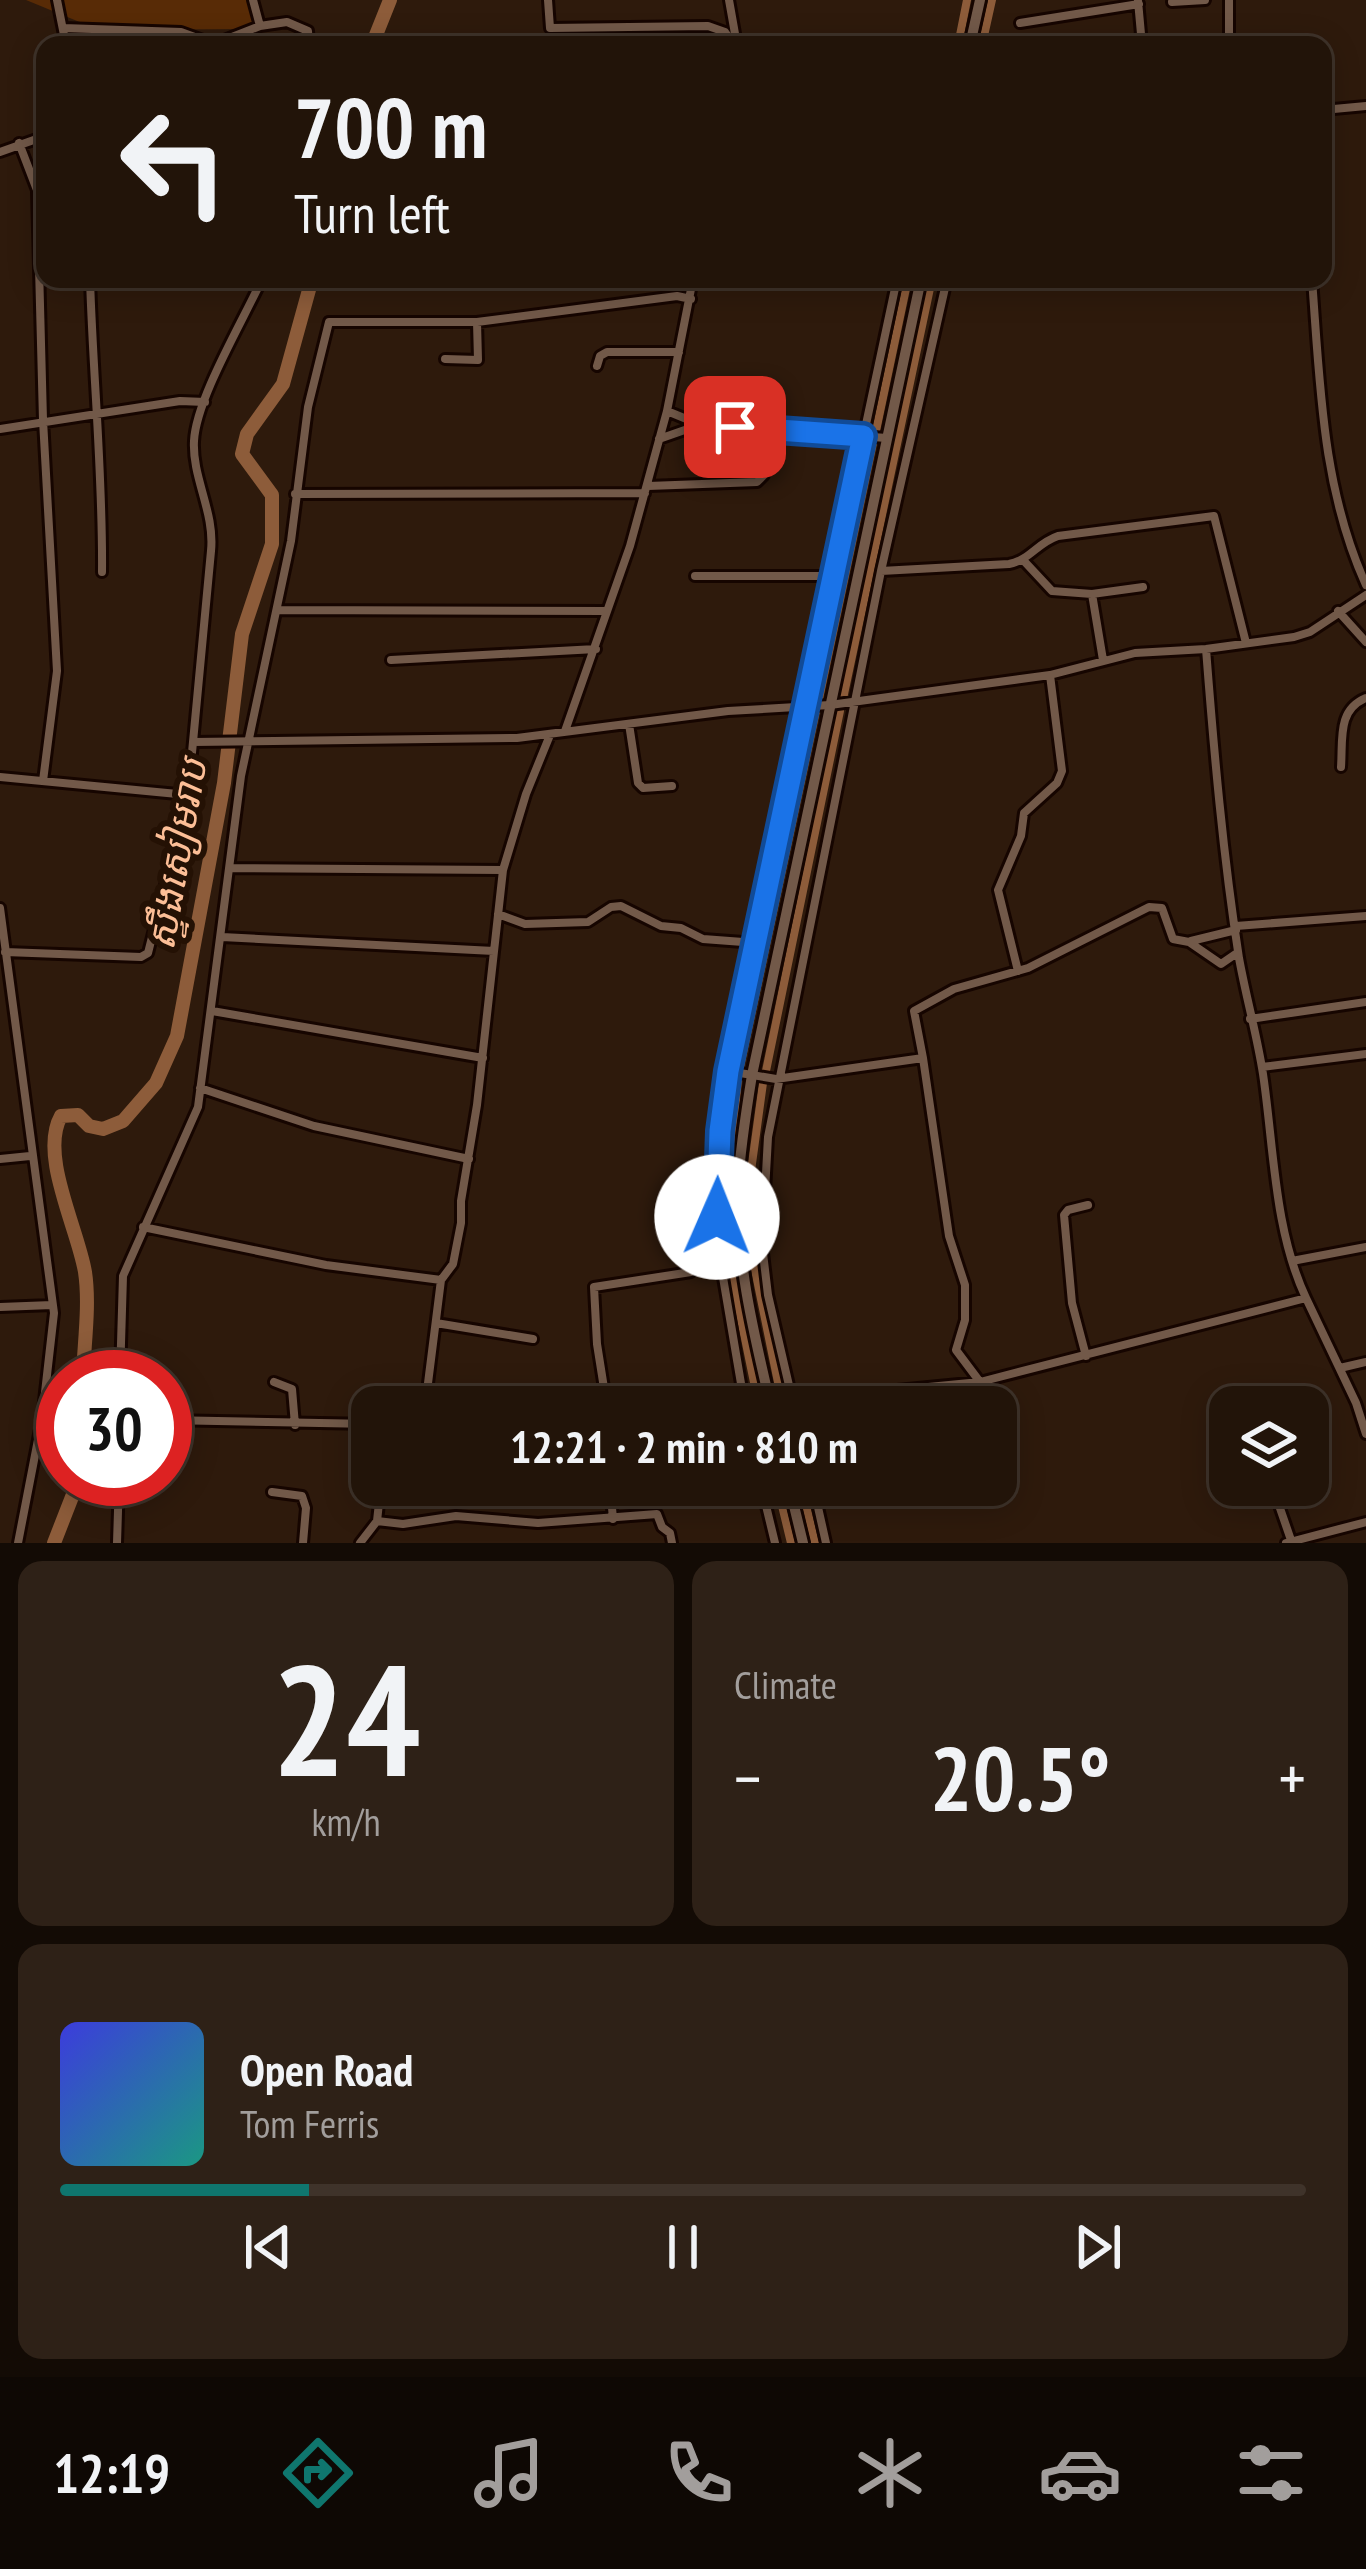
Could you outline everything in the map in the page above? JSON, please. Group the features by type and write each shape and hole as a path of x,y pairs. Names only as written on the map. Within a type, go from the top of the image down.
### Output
{"street":[{"path":"57,0 65,36"},
{"path":"254,0 260,26"},
{"path":"548,0 550,28 708,26 728,36"},
{"path":"730,0 735,36"},
{"path":"972,36 980,0"},
{"path":"1172,2 1205,0"},
{"path":"1228,36 1229,0"},
{"path":"1020,23 1138,2 1141,36"},
{"path":"236,36 260,26 295,23 308,36"},
{"path":"64,28 191,36"},
{"path":"1332,109 1366,106"},
{"path":"0,152 36,139"},
{"path":"20,143 36,187"},
{"path":"40,288 57,690 43,781"},
{"path":"90,288 103,481 102,572"},
{"path":"5,952 146,955 198,742 213,532 194,448 205,402 258,288"},
{"path":"565,731 596,650 646,489 692,288"},
{"path":"742,1386 719,1255 718,1149 728,1071 895,288"},
{"path":"766,1386 746,1299 740,1246 739,1186 752,1075 919,288"},
{"path":"789,1386 761,1245 776,1079 945,288"},
{"path":"1313,288 1333,495 1366,586"},
{"path":"121,1350 123,1276 195,1119 245,742 277,610 308,407 329,322 477,322 677,296 691,299"},
{"path":"445,359 478,360 477,322"},
{"path":"597,366 607,352 680,352"},
{"path":"0,429 95,412 194,399 205,402"},
{"path":"667,411 700,425 887,438"},
{"path":"659,439 700,425"},
{"path":"295,494 646,489 757,482 764,475 769,428"},
{"path":"881,572 1024,561 1042,543 1058,536 1214,516 1246,644"},
{"path":"1024,561 1052,591 1092,594 1143,587"},
{"path":"695,576 834,576"},
{"path":"1092,594 1103,660"},
{"path":"198,742 550,735 830,705 1050,675 1164,649 1206,649 1310,632 1366,596"},
{"path":"277,610 606,611"},
{"path":"1338,611 1366,641"},
{"path":"1206,649 1224,855 1292,1261 1366,1434"},
{"path":"391,660 596,650"},
{"path":"1018,971 998,890 1021,836 1024,813 1057,783 1062,771 1050,675"},
{"path":"1341,767 1344,715 1366,698"},
{"path":"629,724 638,783 643,788 672,786"},
{"path":"427,1386 441,1280 456,1253 503,870 550,735"},
{"path":"0,776 188,795"},
{"path":"231,868 503,870"},
{"path":"499,914 525,924 588,922 621,906 697,938 744,942 753,956"},
{"path":"980,1382 956,1350 965,1320 965,1285 949,1236 914,1011 954,989 1018,971 1154,906 1164,911 1173,939 1190,942 1223,964 1238,952"},
{"path":"0,908 53,1305 42,1419 18,1543"},
{"path":"1190,942 1236,928 1366,916"},
{"path":"222,937 494,951"},
{"path":"1250,1019 1366,1002"},
{"path":"212,1011 482,1058"},
{"path":"0,1018 14,1018"},
{"path":"1262,1067 1366,1054"},
{"path":"728,1071 776,1079 923,1058"},
{"path":"200,1088 314,1126 469,1159"},
{"path":"0,1159 30,1156"},
{"path":"1086,1356 1072,1304 1064,1215 1088,1205"},
{"path":"143,1227 326,1265 441,1280"},
{"path":"1292,1261 1366,1247"},
{"path":"604,1386 594,1287 691,1272 710,1256 719,1255"},
{"path":"939,1386 980,1382 1306,1298"},
{"path":"0,1307 53,1305"},
{"path":"436,1323 532,1340"},
{"path":"1340,1368 1366,1362"},
{"path":"274,1382 292,1389 295,1425"},
{"path":"192,1421 351,1424"},
{"path":"272,1492 302,1496 306,1508 303,1543"},
{"path":"117,1543 118,1506"},
{"path":"360,1543 376,1521 378,1506"},
{"path":"612,1506 613,1519"},
{"path":"766,1506 775,1543"},
{"path":"795,1506 803,1543"},
{"path":"817,1506 826,1543"},
{"path":"1279,1506 1290,1542 1366,1522"},
{"path":"376,1521 403,1524 456,1516 538,1523 657,1514 672,1543"}],"shaded area":[{"path":"26,0 256,0 258,29 99,30"}],"waterway":[{"name":"ស្ទឹងសៀមរាប","path":"376,36 390,0"},
{"path":"960,36 967,0"},
{"path":"984,36 992,0"},
{"name":"ស្ទឹងសៀមរាប","path":"85,1350 85,1272 57,1171 55,1132 61,1116 78,1115 89,1126 103,1129 123,1121 156,1083 177,1036 224,783 242,634 272,544 272,495 242,454 247,434 283,384 310,288"},
{"path":"876,431 906,288"},
{"path":"843,699 930,288"},
{"path":"819,699 873,443"},
{"path":"740,1067 816,711"},
{"path":"766,1071 840,711"},
{"path":"738,1079 726,1207 732,1275 755,1386"},
{"path":"763,1083 751,1171 752,1255 779,1386"},
{"name":"ស្ទឹងសៀមរាប","path":"54,1543 68,1506"},
{"path":"782,1506 791,1543"},
{"path":"806,1506 815,1543"}],"route":[{"path":"717,1217 728,1071 863,436 735,427"}]}
